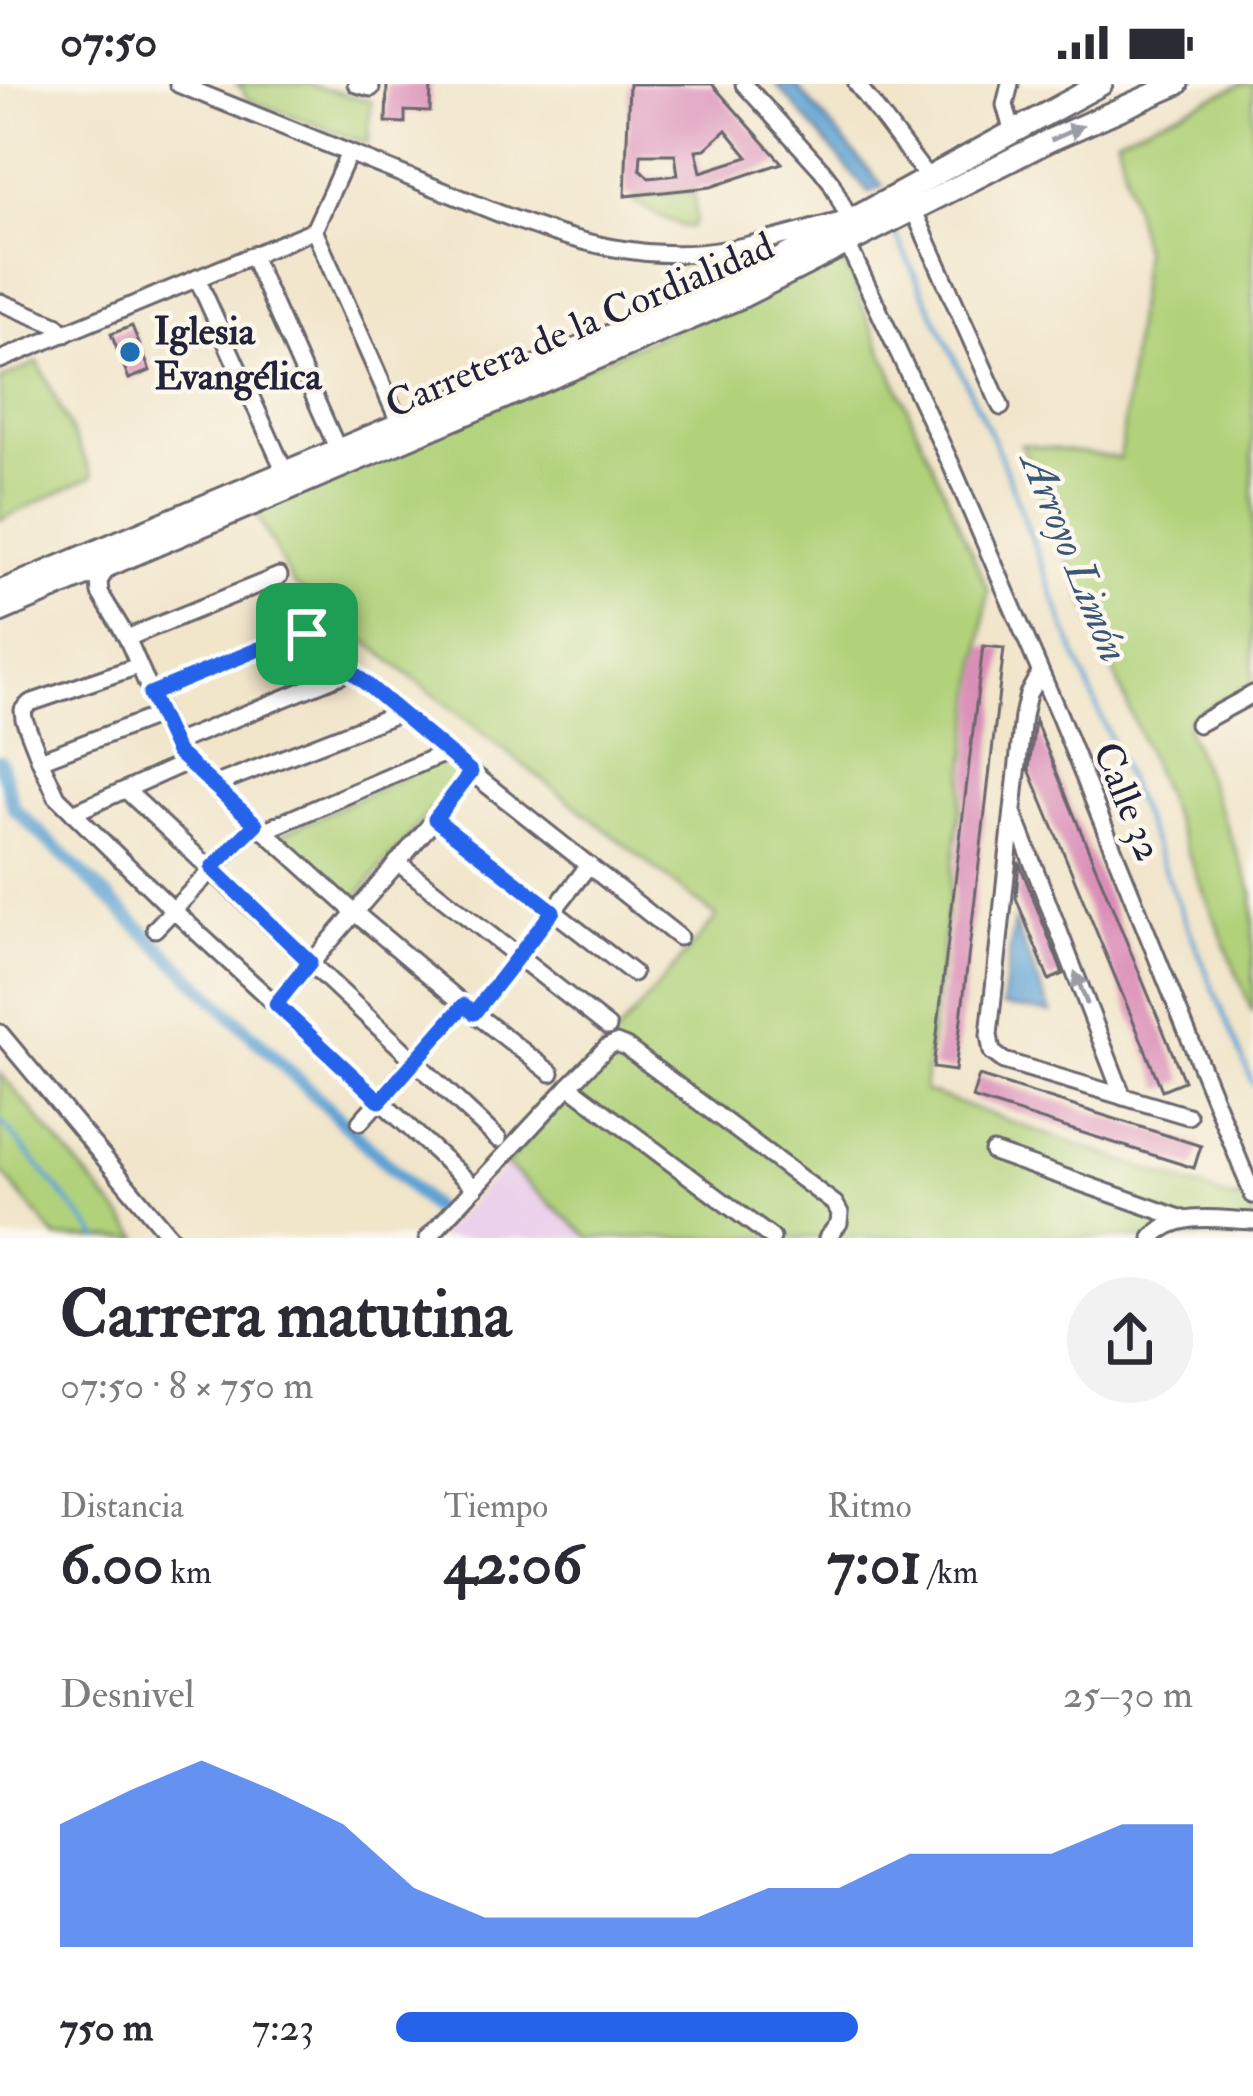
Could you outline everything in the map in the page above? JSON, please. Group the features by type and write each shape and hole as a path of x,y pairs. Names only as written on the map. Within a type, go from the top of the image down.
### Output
{"highway":[{"name":"Carretera de la Cordialidad","path":"909,201 928,178 1101,84"},
{"name":"Carretera de la Cordialidad","path":"0,592 736,283 861,221 1177,84"},
{"name":"Carretera de la Cordialidad","path":"0,611 743,296 848,245 861,221"}],"street":[{"path":"178,84 575,241 632,251 725,249 861,221 744,84"},
{"path":"857,84 928,178"},
{"path":"1010,84 1005,105 1013,134"},
{"path":"223,104 227,85"},
{"path":"0,360 314,230 349,153"},
{"path":"909,201 1000,407"},
{"path":"314,230 400,424"},
{"name":"Calle 32","path":"848,245 950,463 1040,673 1252,1192"},
{"path":"725,249 741,264 736,283"},
{"path":"252,256 338,450"},
{"path":"197,278 285,472"},
{"path":"0,302 56,325 64,334"},
{"path":"112,562 99,581 100,593 127,638 172,744 354,912 551,1073"},
{"path":"127,638 279,576"},
{"path":"57,587 78,587 105,603"},
{"path":"150,694 298,633 307,634 679,937"},
{"path":"138,666 30,703 23,710 57,797 475,1188"},
{"path":"172,744 351,671"},
{"path":"1040,673 1023,716 989,1036 992,1052 1004,1061 1188,1116"},
{"path":"1198,724 1253,694"},
{"path":"214,785 399,713"},
{"path":"40,760 159,716"},
{"path":"154,929 212,868 260,828 447,752"},
{"path":"74,814 188,762"},
{"path":"276,1004 471,772"},
{"path":"126,790 498,1139"},
{"path":"1014,813 1124,1097"},
{"path":"435,819 633,974"},
{"path":"398,862 608,1027"},
{"path":"361,1122 519,956 590,866"},
{"path":"0,1034 172,1238"},
{"path":"428,1238 569,1085 616,1043 835,1204 839,1223 827,1238"},
{"path":"569,1085 772,1238"},
{"path":"993,1152 1183,1220"},
{"path":"1152,1238 1164,1225 1183,1220 1253,1221"}],"shaded area":[{"path":"506,1165 590,1238 438,1238"}],"green space":[{"path":"234,84 307,84 371,101 368,144 247,99"},
{"path":"1243,84 1253,84 1253,682 1189,718 1188,731 1253,893 1253,1013 1021,444 1120,458 1143,251 1117,138"},
{"path":"694,191 696,221 692,227 635,203 635,197"},
{"path":"841,257 988,590 924,1091 1234,1200 1253,1193 1253,1238 590,1238 506,1165 717,917 293,584 254,509"},
{"path":"38,362 93,476 0,520 0,380"},
{"path":"446,757 464,772 352,902 280,835"},
{"path":"0,1073 140,1238 56,1238 0,1170"}],"water":[{"path":"776,84 795,84 883,186 869,193"},
{"path":"1014,922 1051,1013 1002,1006"}],"building":[{"path":"387,84 431,84 430,112 405,111 405,123 386,122"},
{"path":"629,84 712,84 782,163 711,187 625,196","holes":["726,130 748,157 701,172 696,150 705,149","641,154 675,154 678,175 649,178 640,169"]},
{"name":"Iglesia Evangélica","path":"132,326 150,371 129,379 111,334"},
{"path":"983,646 1004,648 955,1071 933,1068"},
{"path":"1035,720 1184,1081 1162,1090 1029,769"},
{"path":"1019,862 1063,974 1049,980 1016,898"},
{"path":"979,1076 1201,1146 1194,1168 972,1098"}],"waterway":[{"name":"Arroyo Limón","path":"892,227 999,452 1076,656 1253,1084"},
{"path":"0,761 14,808 436,1211"},
{"path":"0,1120 99,1238"}],"place":[{"name":"Iglesia Evangélica","path":"130,352"}],"route":[{"path":"298,633 307,634 471,772 435,819 553,911 474,1013 464,1005 380,1101 276,1004 310,962 212,868 256,824 177,752 150,694 298,633"}]}
